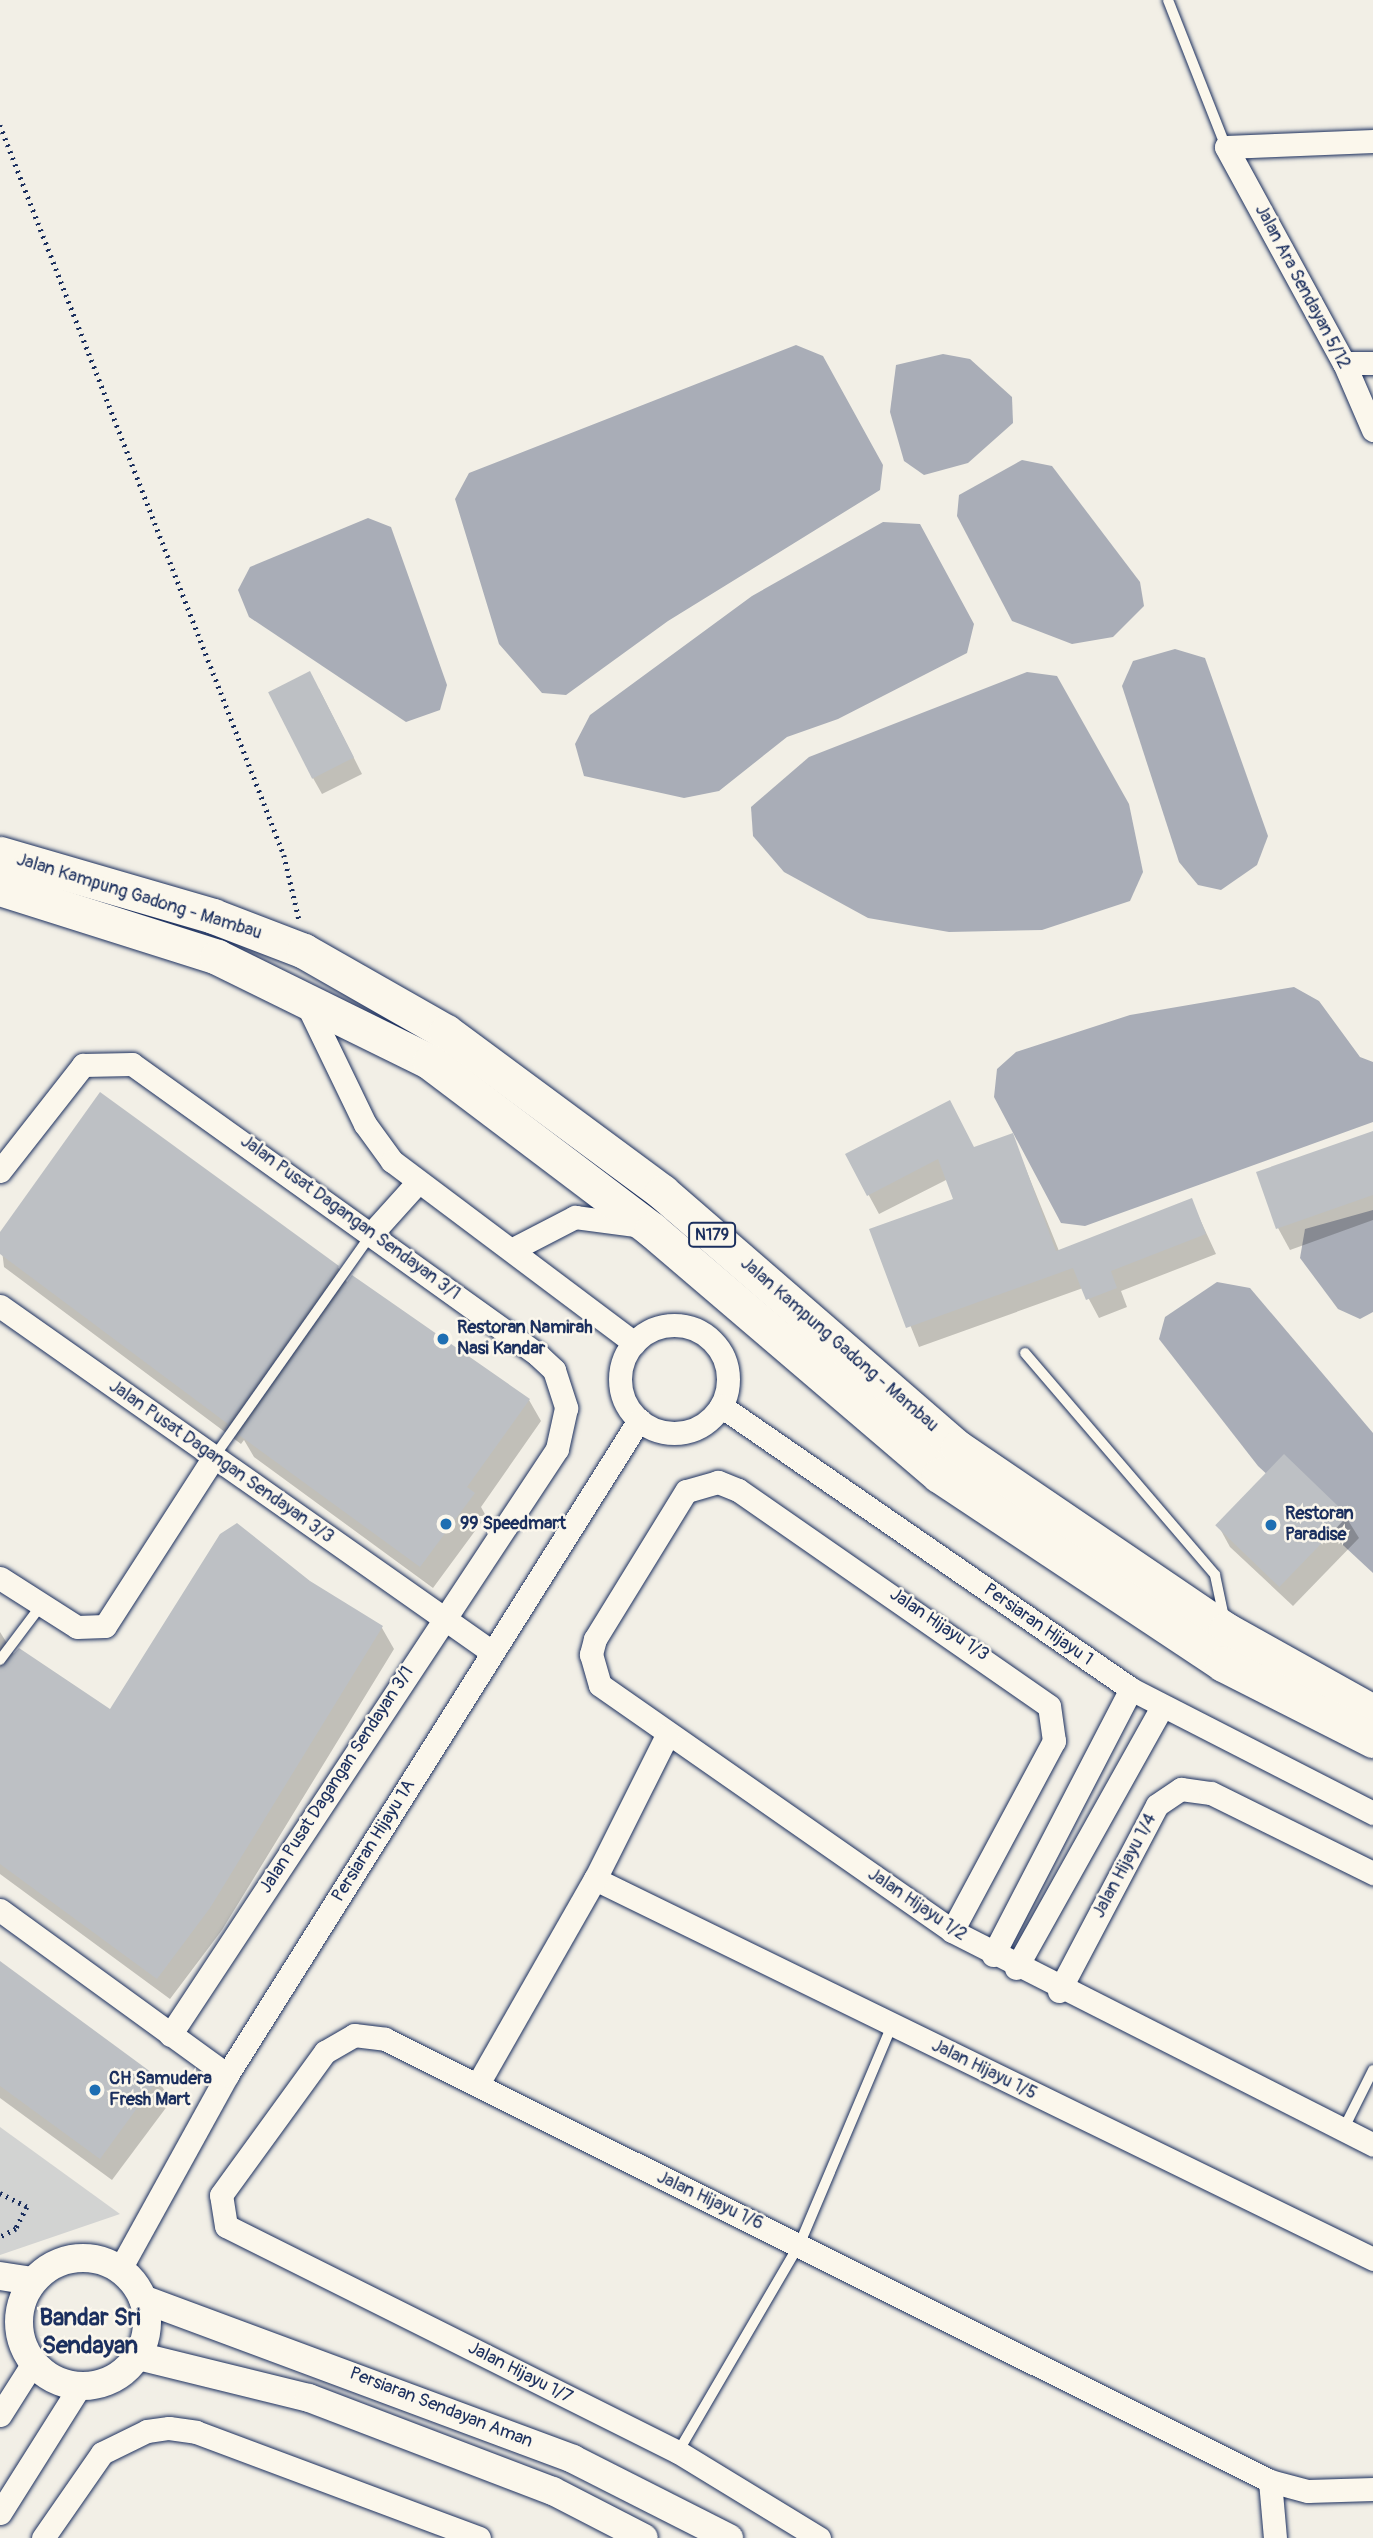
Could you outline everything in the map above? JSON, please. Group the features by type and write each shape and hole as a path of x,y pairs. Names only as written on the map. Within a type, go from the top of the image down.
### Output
{"main road":[{"name":"Jalan Kampung Gadong - Mambau","path":"0,854 213,916 304,951 446,1032 662,1192 958,1448 1226,1630 1373,1712"},
{"name":"Jalan Kampung Gadong - Mambau","path":"0,888 217,957 301,994 430,1062 652,1230 939,1475 1223,1664 1373,1740"}],"street":[{"path":"1226,147 1373,141"},
{"name":"Jalan Ara Sendayan 5/12","path":"1226,147 1344,363 1373,430"},
{"path":"1344,363 1373,363"},
{"path":"301,994 365,1124 392,1161 418,1182 515,1248 634,1343"},
{"name":"Jalan Pusat Dagangan Sendayan 3/1","path":"0,1171 70,1076 83,1065 114,1061 148,1072 538,1354 554,1370 566,1408 557,1449 170,2035"},
{"path":"372,1233 418,1182"},
{"path":"515,1248 587,1215 652,1230"},
{"name":"Jalan Pusat Dagangan Sendayan 3/3","path":"0,1306 492,1652"},
{"path":"664,1326 698,1330 712,1340 728,1371 721,1406 709,1420 674,1433 639,1420 621,1391 620,1374 634,1343 664,1326"},
{"name":"Persiaran Hijayu 1","path":"721,1406 1131,1689 1373,1813"},
{"name":"Persiaran Hijayu 1A","path":"120,2269 227,2075 639,1420"},
{"path":"0,1578 40,1607 77,1627 105,1626 214,1457"},
{"name":"Jalan Hijayu 1/3","path":"636,1567 686,1491 718,1482 738,1490 1049,1706 1054,1741 953,1931"},
{"name":"Jalan Hijayu 1/2","path":"636,1567 595,1639 594,1671 600,1685 667,1735 953,1931 993,1955 1059,1991 1373,2145"},
{"path":"993,1955 1131,1689"},
{"path":"1016,1968 1162,1707"},
{"path":"479,2082 595,1879 667,1735"},
{"name":"Jalan Hijayu 1/4","path":"1059,1991 1157,1805 1181,1789 1211,1793 1373,1873"},
{"name":"Jalan Hijayu 1/5","path":"595,1879 1373,2259"},
{"path":"0,1910 227,2075"},
{"name":"Jalan Hijayu 1/6","path":"220,2216 221,2195 339,2040 385,2039 479,2082 640,2168 800,2243 1270,2481 1308,2491 1373,2489"},
{"name":"Jalan Hijayu 1/7","path":"220,2216 226,2226 678,2452 819,2538"},
{"path":"84,2258 120,2269 144,2299 147,2328 138,2356 113,2378 79,2386 33,2362 9,2320 33,2281 48,2268 84,2258"},
{"path":"0,2276 33,2281"},
{"name":"Persiaran Sendayan Aman","path":"144,2299 573,2459 729,2538"},
{"path":"138,2356 309,2398 554,2491 644,2538"},
{"path":"0,2415 33,2362"},
{"path":"0,2513 79,2386"},
{"path":"43,2538 102,2453 147,2431 169,2428 196,2432 479,2538"},
{"path":"1270,2481 1275,2538"}],"lane":[{"path":"1168,0 1226,147"},
{"path":"214,1457 372,1233"},
{"path":"1025,1353 1215,1575 1226,1630"},
{"path":"0,1660 40,1607"},
{"path":"678,2452 800,2243 892,2025"},
{"path":"1343,2130 1373,2070"}],"path":[{"path":"0,125 284,855 304,951"},
{"path":"0,2193 27,2207 16,2229 0,2237"}],"shaded area":[{"path":"796,345 823,356 883,465 880,490 668,621 566,695 542,693 499,644 455,499 469,473"},
{"path":"943,354 970,359 1012,397 1013,423 968,463 924,475 904,461 890,412 896,365"},
{"path":"1022,460 1052,466 1140,582 1144,606 1113,637 1072,644 1012,621 957,516 959,495"},
{"path":"368,518 391,527 447,685 440,710 406,722 249,617 238,590 250,567"},
{"path":"883,522 920,524 974,624 967,653 838,719 787,737 719,791 684,798 584,776 575,744 590,715 752,596"},
{"path":"1175,649 1205,658 1268,836 1257,865 1221,890 1198,885 1179,862 1122,686 1133,661"},
{"path":"1027,672 1057,676 1129,804 1143,872 1130,901 1042,930 949,932 868,918 784,872 753,836 751,807 809,757"},
{"path":"1294,987 1319,1001 1360,1057 1373,1062 1373,1122 1085,1226 1061,1223 994,1097 997,1069 1016,1052 1130,1015"},
{"path":"1373,1210 1373,1312 1360,1319 1338,1309 1300,1258 1305,1229"},
{"path":"1217,1282 1250,1288 1373,1433 1373,1573 1258,1466 1159,1339 1165,1317"},
{"path":"0,2127 120,2214 0,2255"}],"building":[{"path":"310,671 354,757 312,779 268,692"},
{"path":"100,1092 339,1266 228,1424 0,1254 0,1232"},
{"path":"950,1100 974,1147 1013,1133 1056,1251 1192,1198 1206,1234 1111,1271 1117,1288 1086,1300 1073,1268 906,1328 869,1229 953,1199 938,1159 867,1196 845,1154"},
{"path":"1373,1131 1373,1195 1276,1229 1256,1172"},
{"path":"352,1275 530,1399 467,1487 475,1493 420,1567 239,1435"},
{"path":"1284,1454 1348,1516 1279,1587 1215,1525"},
{"path":"237,1523 310,1581 383,1626 210,1908 157,1979 0,1864 0,1668 19,1648 110,1709 220,1534"},
{"path":"0,1961 159,2078 100,2159 0,2086"}],"place":[{"name":"Restoran Namirah Nasi Kandar","path":"443,1339"},
{"name":"99 Speedmart","path":"446,1524"},
{"name":"Restoran Paradise","path":"1271,1525"},
{"name":"CH Samudera Fresh Mart","path":"95,2090"}],"district":[{"name":"Bandar Sri Sendayan","path":"90,2332"}]}
